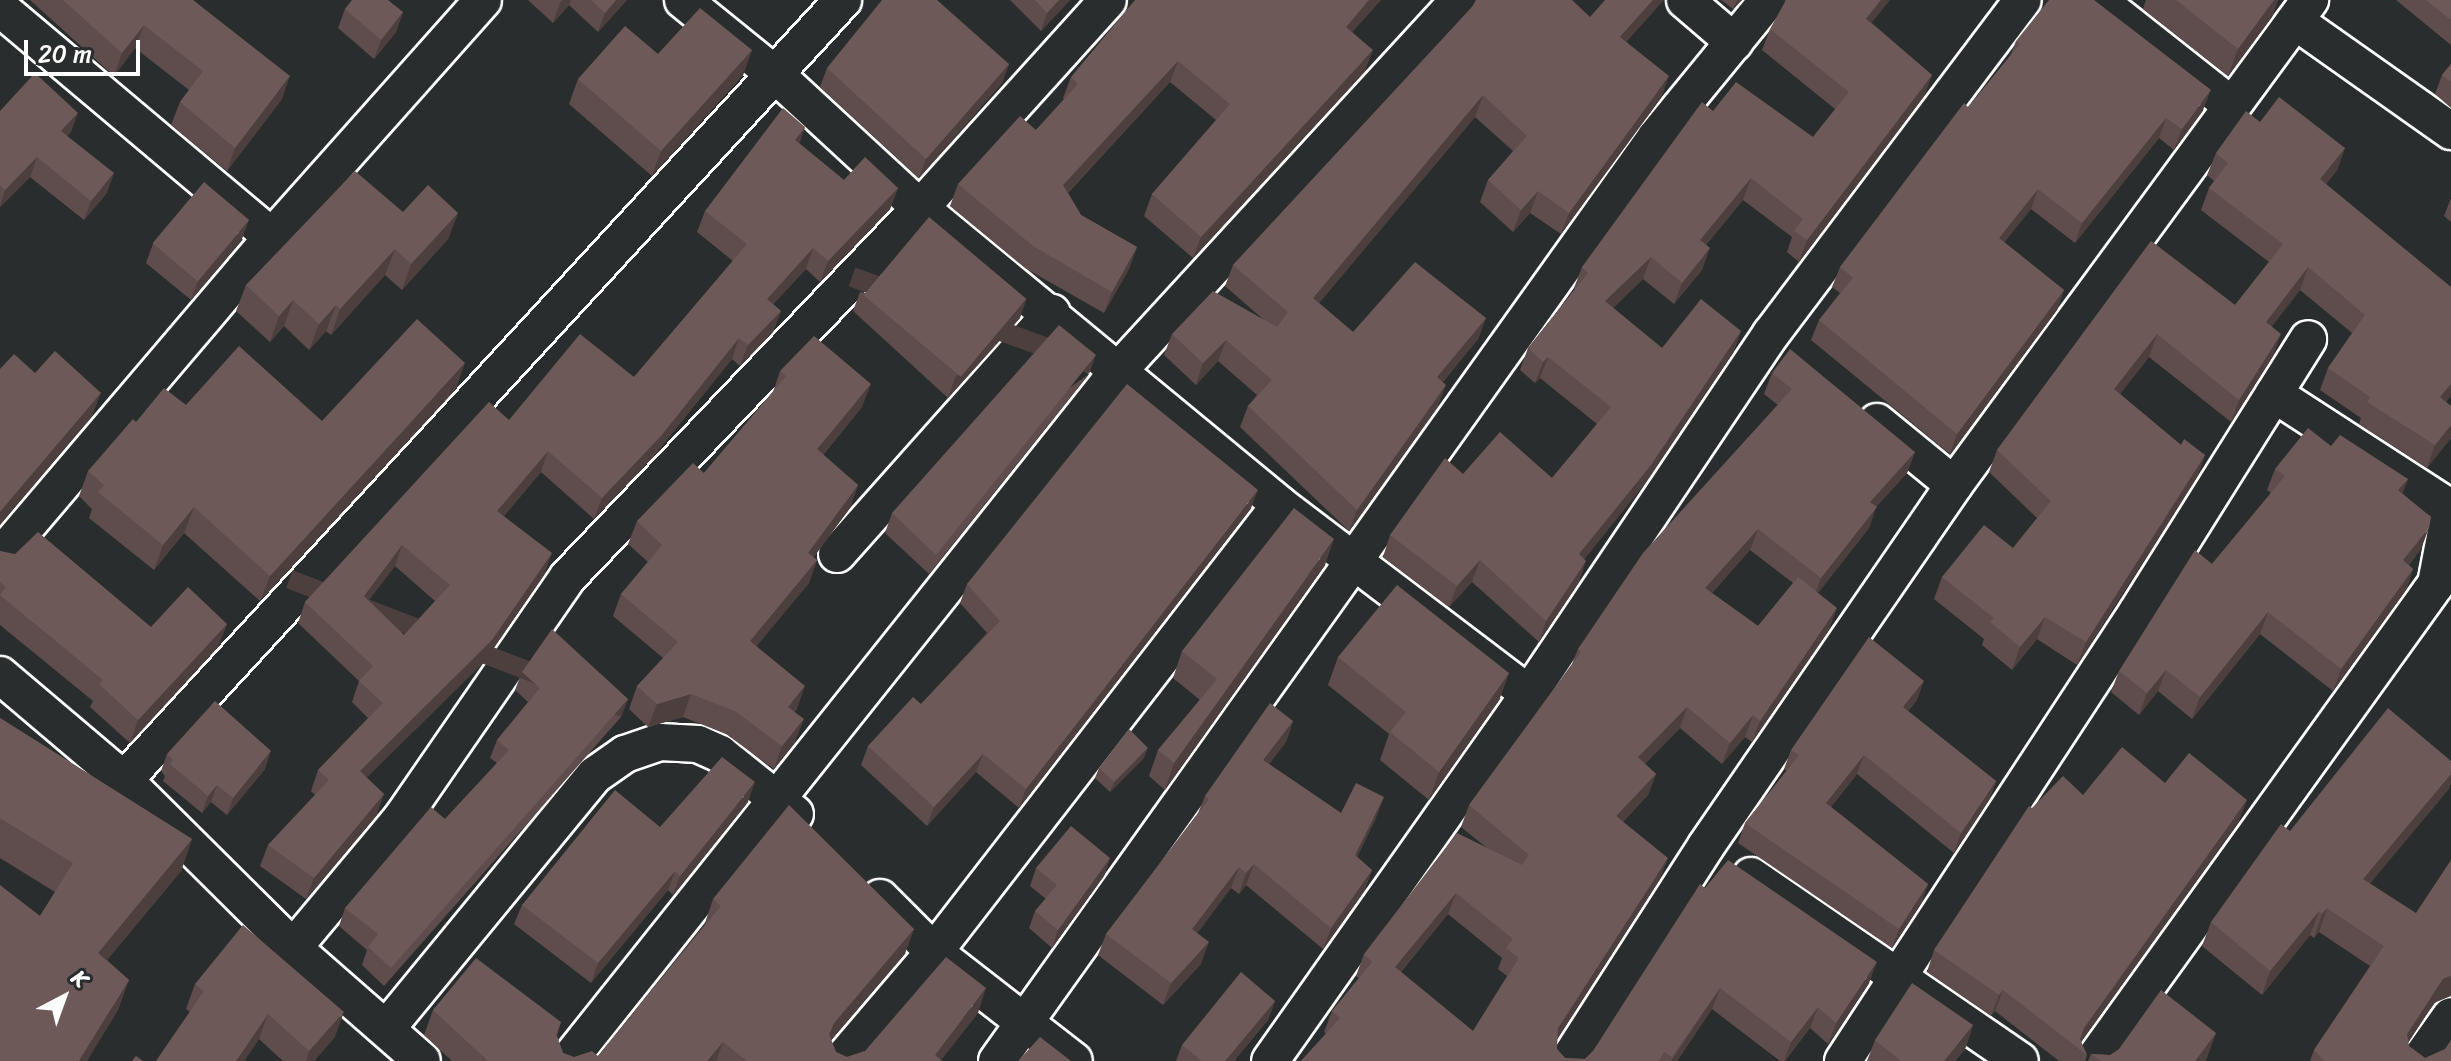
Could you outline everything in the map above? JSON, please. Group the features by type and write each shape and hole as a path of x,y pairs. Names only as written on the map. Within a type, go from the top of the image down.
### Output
{"street":[{"path":"0,557 272,237 483,0"},
{"path":"683,0 777,76 920,208 1052,313 1280,505 1529,694"},
{"path":"124,780 777,76 843,0"},
{"path":"293,948 401,819 568,577 920,208 1108,0"},
{"path":"568,1061 1119,370 1459,0"},
{"path":"1685,0 1734,42"},
{"path":"997,1061 1656,137 1768,0"},
{"path":"1270,1061 1529,694 1783,344 2023,0"},
{"path":"2104,2 2232,106"},
{"path":"1568,1061 1706,846 1954,485 2302,10 2451,131"},
{"path":"12,18 272,237"},
{"path":"837,554 1052,313"},
{"path":"1843,1061 1900,977 2308,339"},
{"path":"2093,1061 2436,584 2451,506 2274,394"},
{"path":"1856,405 1954,485"},
{"path":"841,1061 934,952 1280,505"},
{"path":"2,681 124,780 293,948 422,1061"},
{"path":"386,1029 595,775 625,754 660,742 698,744 720,754 778,798 823,842"},
{"path":"1706,846 2020,1061"},
{"path":"856,875 934,952 1074,1061"},
{"path":"2419,1061 2451,1016"}],"building":[{"path":"63,0 193,0 290,76 235,148 180,102 203,71 144,25 122,53"},
{"path":"352,0 388,0 403,12 381,40 345,9"},
{"path":"591,0 616,0 605,13"},
{"path":"882,0 937,0 1009,64 926,159 827,68"},
{"path":"1035,0 1059,0 1047,13"},
{"path":"1135,0 1369,0 1346,27 1373,50 1201,237 1152,194 1230,104 1178,61 1063,185 1081,215 1137,247 1112,292 1033,246 958,184 1020,116 1036,130 1078,84 1071,77"},
{"path":"1476,0 1572,0 1590,17 1605,0 1653,0 1620,37 1669,76 1569,213 1538,191 1521,210 1488,180 1527,136 1483,95 1313,298 1353,332 1415,262 1486,318 1437,377 1446,385 1357,510 1248,406 1272,380 1226,340 1203,363 1172,334 1213,291 1277,327 1288,312 1233,265"},
{"path":"1786,0 1881,0 1866,19 1932,75 1807,240 1794,231 1803,219 1751,178 1700,240 1710,248 1682,283 1651,257 1605,301 1662,348 1701,299 1741,331 1651,465 1579,554 1586,561 1546,621 1480,560 1457,586 1390,535 1445,458 1463,474 1500,432 1552,478 1611,407 1548,357 1543,362 1528,348 1588,273 1582,267 1702,102 1713,111 1736,82 1813,137 1849,92 1770,29"},
{"path":"2049,0 2094,0 2211,90 2182,129 2166,118 2082,223 2038,189 1999,238 2064,290 1957,434 1819,320 1853,278 1840,267 1964,103 1968,107 2020,44 2016,41"},
{"path":"2176,0 2274,0 2238,49"},
{"path":"2426,0 2451,0 2451,20"},
{"path":"700,8 752,50 661,151 578,79 625,26 658,54"},
{"path":"2451,64 2451,82 2442,75"},
{"path":"35,73 78,113 61,131 114,173 91,201 37,157 5,190 0,185 0,111"},
{"path":"2279,97 2345,148 2320,179 2451,287 2451,384 2440,397 2451,406 2451,425 2435,445 2367,402 2370,397 2328,368 2365,315 2308,267 2266,322 2281,334 2239,400 2157,334 2114,389 2181,445 2184,439 2205,455 2086,642 2045,617 2020,647 1990,622 1994,618 1942,577 1984,525 2013,548 2051,501 1997,450 2151,241 2235,305 2283,244 2209,188 2228,163 2216,153 2246,111 2260,122"},
{"path":"783,108 805,127 795,140 844,180 865,157 898,188 828,261 813,248 767,299 781,311 748,345 739,338 661,436 602,498 548,451 497,511 552,553 492,640 360,771 384,794 314,878 268,845 329,780 318,770 383,703 359,681 373,666 305,602 489,402 509,420 580,334 634,377 747,244 705,211","holes":["402,545 450,585 404,635 364,596"]},
{"path":"355,171 403,212 428,185 458,213 411,264 395,249 340,309 336,305 319,324 293,300 279,316 246,285"},
{"path":"204,182 249,220 198,281 153,243"},
{"path":"929,217 1026,299 961,377 863,295"},
{"path":"417,319 465,363 270,576 194,507 163,545 98,492 104,485 88,471 133,419 136,422 164,388 186,405 239,346 322,421"},
{"path":"1059,325 1096,355 936,555 892,513"},
{"path":"814,336 871,384 817,449 858,485 808,553 817,560 750,641 805,686 788,707 804,719 782,746 735,711 691,694 657,704 637,686 678,642 621,594 662,545 637,521 693,463 704,473 786,376 780,371"},
{"path":"1790,349 1915,452 1870,502 1877,507 1821,578 1758,529 1705,588 1758,626 1798,577 1837,608 1760,721 1753,715 1730,743 1687,707 1638,757 1656,774 1616,816 1668,858 1558,1028 1557,1049 1565,1058 1585,1059 1593,1051 1700,884 1705,888 1728,860 1877,962 1836,1023 1818,1007 1791,1042 1720,988 1672,1057 1664,1052 1659,1061 1301,1061 1340,1018 1332,1011 1372,962 1364,954 1457,833 1522,865 1529,855 1469,805 1581,652 1578,649 1643,553 1792,389 1772,373","holes":["1456,893 1513,939 1506,948 1519,958 1473,1031 1395,967"]},
{"path":"55,351 101,393 0,512 0,369 14,354 35,373"},
{"path":"1127,384 1258,490 1026,789 983,754 934,807 868,746 913,697 921,704 1000,621 967,584"},
{"path":"2308,428 2331,446 2340,435 2408,479 2398,490 2431,517 2429,528 2403,560 2413,569 2341,669 2268,612 2200,697 2166,670 2147,693 2119,671 2195,550 2212,564 2285,476 2275,469"},
{"path":"1294,508 1334,539 1174,763 1158,750 1217,679 1182,651"},
{"path":"38,532 151,627 188,587 227,624 138,720 99,684 103,680 0,595 6,587 0,582 0,551 15,554"},
{"path":"1397,585 1509,673 1439,772 1390,732 1406,712 1338,657"},
{"path":"552,629 628,699 391,968 368,947 378,934 345,908 431,807 445,819 509,750 497,740 540,688 522,672"},
{"path":"1869,637 1924,681 1903,707 1996,781 1961,833 1864,755 1826,803 1928,884 1899,929 1745,823 1799,755 1791,750"},
{"path":"215,701 271,751 233,798 217,785 208,796 170,764 173,760 167,754"},
{"path":"1270,703 1293,721 1263,760 1341,813 1356,783 1384,797 1355,855 1372,870 1331,928 1254,864 1246,873 1239,867 1192,929 1209,942 1171,983 1106,934 1209,799 1205,796"},
{"path":"2388,708 2451,761 2451,774 2363,879 2416,913 2451,860 2451,976 2443,979 2407,1034 2409,1046 2425,1058 2445,1049 2451,1040 2451,1061 2325,1061 2314,1050 2384,946 2327,908 2322,914 2319,911 2270,971 2211,922 2281,824 2290,831"},
{"path":"0,718 192,839 98,953 129,980 79,1061 0,1061 0,885 40,916 73,863 0,818"},
{"path":"1129,729 1148,748 1114,782 1099,768"},
{"path":"2122,747 2165,783 2189,753 2247,800 2084,1028 2080,1039 2087,1055 2003,990 1999,995 1934,950 2029,806 2032,808 2063,776 2083,795"},
{"path":"722,757 755,782 680,876 675,871 598,963 522,905 615,790 660,827"},
{"path":"789,805 914,929 834,1023 829,1034 836,1052 847,1057 865,1051 946,957 986,988 935,1055 942,1061 747,1061 723,1042 707,1061 488,1061 433,1010 476,958 561,1022 556,1034 563,1053 574,1057 592,1051 598,1056 721,906 713,899"},
{"path":"1071,826 1110,858 1058,930 1035,911 1057,885 1036,868"},
{"path":"243,925 344,1012 309,1051 268,1014 236,1061 156,1061 204,991 195,984"},
{"path":"1241,972 1275,1001 1225,1061 1202,1061 1182,1045"},
{"path":"1912,983 1973,1025 1944,1061 1901,1061 1875,1040"},
{"path":"2161,990 2216,1033 2195,1061 2101,1061 2091,1054 2110,1055 2119,1049"},
{"path":"1040,1037 1071,1061 1018,1061"}]}
